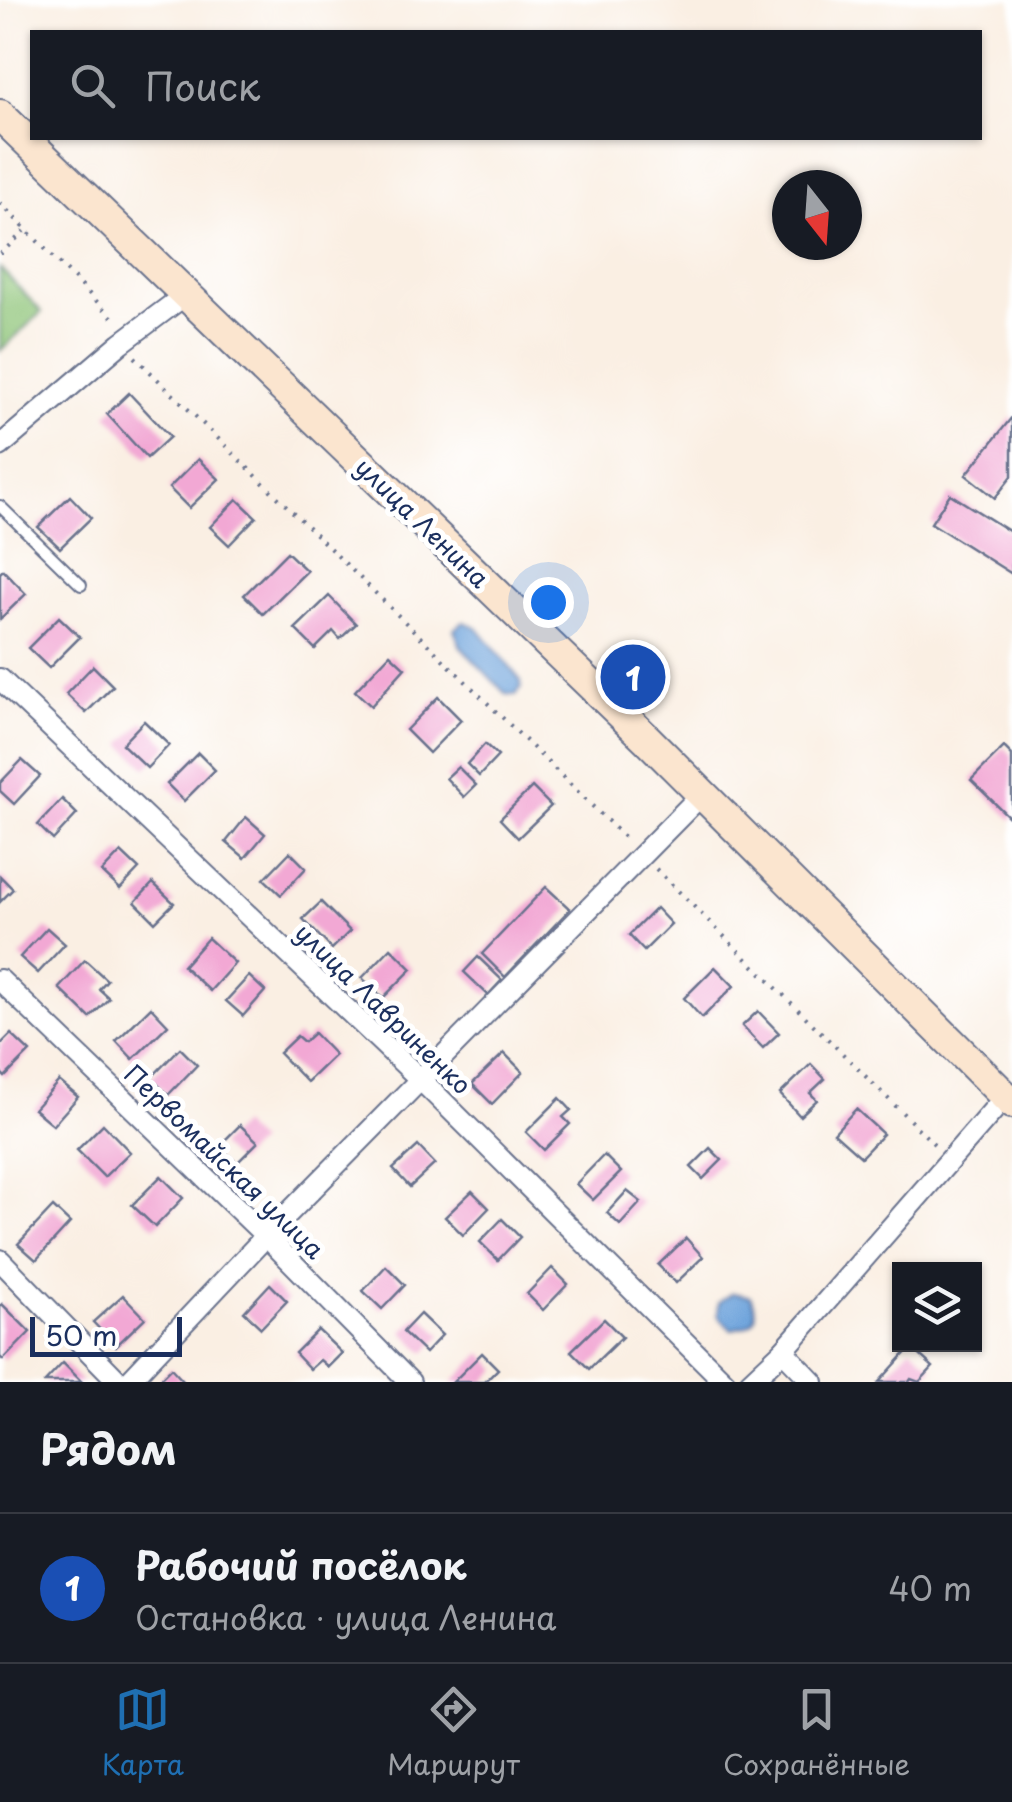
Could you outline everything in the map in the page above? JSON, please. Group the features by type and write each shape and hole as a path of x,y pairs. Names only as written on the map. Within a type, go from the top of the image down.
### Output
{"main road":[{"name":"улица Ленина","path":"0,115 647,739 1010,1096"}],"street":[{"path":"0,446 184,294"},
{"name":"улица Лавриненко","path":"0,679 420,1079 725,1382"},
{"path":"128,1382 266,1236 701,795"},
{"name":"Первомайская улица","path":"0,980 266,1236 410,1382"},
{"path":"750,1382 1010,1096"},
{"path":"0,1260 119,1382"},
{"path":"782,1351 813,1382"}],"lane":[{"path":"0,506 81,585"}],"path":[{"path":"0,203 126,340 950,1159"},
{"path":"0,254 26,230"}],"green space":[{"path":"0,268 42,312 0,351"}],"water":[{"path":"464,622 477,627 521,681 516,695 506,694 461,647 454,629"},
{"path":"733,1293 750,1296 756,1316 746,1326 731,1329 718,1315 719,1302"}],"building":[{"path":"129,393 170,437 147,458 107,414"},
{"path":"1012,417 1012,476 995,498 966,475"},
{"path":"198,459 219,479 189,508 169,488"},
{"path":"950,494 1012,533 1012,574 931,523"},
{"path":"70,496 91,518 60,548 38,527"},
{"path":"237,499 256,517 229,545 210,527"},
{"path":"287,552 307,571 263,614 244,595"},
{"path":"3,570 26,594 0,619 0,573"},
{"path":"329,596 356,624 340,639 333,631 315,649 295,629"},
{"path":"59,617 80,637 49,668 28,648"},
{"path":"390,654 405,668 371,706 355,691"},
{"path":"93,666 113,686 86,713 66,694"},
{"path":"438,697 461,720 429,753 406,730"},
{"path":"144,721 169,745 147,768 122,744"},
{"path":"485,744 498,756 479,776 467,764"},
{"path":"1004,747 1012,755 1012,820 971,780"},
{"path":"198,753 215,770 184,801 167,784"},
{"path":"22,760 40,776 14,804 0,791 0,783"},
{"path":"458,767 476,785 464,797 446,778"},
{"path":"532,787 551,806 518,838 500,819"},
{"path":"62,799 77,814 53,840 38,825"},
{"path":"246,817 265,834 245,858 226,842"},
{"path":"121,852 139,869 120,889 102,872"},
{"path":"290,852 306,868 281,895 264,879"},
{"path":"0,876 13,889 0,902"},
{"path":"153,883 174,903 155,922 135,902"},
{"path":"546,887 570,909 505,977 482,954"},
{"path":"321,902 350,931 332,949 303,919"},
{"path":"656,908 671,924 644,951 629,935"},
{"path":"47,928 65,944 38,973 20,957"},
{"path":"208,938 235,963 210,991 183,966"},
{"path":"391,948 412,969 383,998 362,978"},
{"path":"478,957 502,980 488,995 464,972"},
{"path":"85,960 107,980 99,989 109,998 90,1018 59,988"},
{"path":"715,967 734,986 702,1018 684,998"},
{"path":"249,976 265,991 243,1016 226,1001"},
{"path":"151,1007 168,1025 133,1059 116,1041"},
{"path":"758,1011 779,1033 763,1048 742,1026"},
{"path":"314,1033 335,1055 307,1082 279,1053 297,1036 304,1042"},
{"path":"11,1034 30,1052 5,1077 0,1072 0,1045"},
{"path":"180,1048 197,1065 168,1095 151,1078"},
{"path":"504,1053 523,1072 492,1104 472,1084"},
{"path":"811,1064 825,1079 810,1093 817,1100 800,1116 780,1094"},
{"path":"59,1081 78,1097 53,1125 34,1109"},
{"path":"560,1098 571,1110 563,1117 570,1124 544,1150 526,1132"},
{"path":"856,1109 883,1134 861,1157 834,1133"},
{"path":"103,1124 130,1152 104,1177 77,1150"},
{"path":"240,1125 258,1142 237,1163 219,1146"},
{"path":"418,1146 435,1164 410,1187 393,1169"},
{"path":"710,1148 722,1160 703,1179 691,1167"},
{"path":"604,1155 621,1172 593,1200 576,1184"},
{"path":"161,1176 183,1198 155,1227 132,1205"},
{"path":"472,1191 489,1208 463,1235 445,1217"},
{"path":"627,1191 641,1202 620,1225 607,1213"},
{"path":"53,1207 70,1223 36,1260 18,1244"},
{"path":"502,1219 520,1237 498,1260 480,1242"},
{"path":"686,1238 703,1257 676,1283 658,1265"},
{"path":"386,1266 405,1285 382,1309 363,1291"},
{"path":"552,1268 568,1284 543,1310 527,1294"},
{"path":"270,1284 287,1301 261,1328 244,1312"},
{"path":"123,1295 145,1318 116,1346 93,1322"},
{"path":"2,1304 30,1332 3,1360 0,1357"},
{"path":"420,1314 442,1335 425,1353 403,1332"},
{"path":"604,1319 622,1337 589,1369 571,1351"},
{"path":"318,1330 342,1353 328,1367 320,1360 310,1369 295,1353"},
{"path":"906,1352 916,1352 933,1367 919,1382 879,1382"},
{"path":"482,1353 498,1369 485,1382 453,1382"},
{"path":"63,1363 82,1382 45,1382"},
{"path":"171,1368 184,1382 157,1382"}],"place":[{"name":"Рабочий посёлок","path":"633,677"}]}
